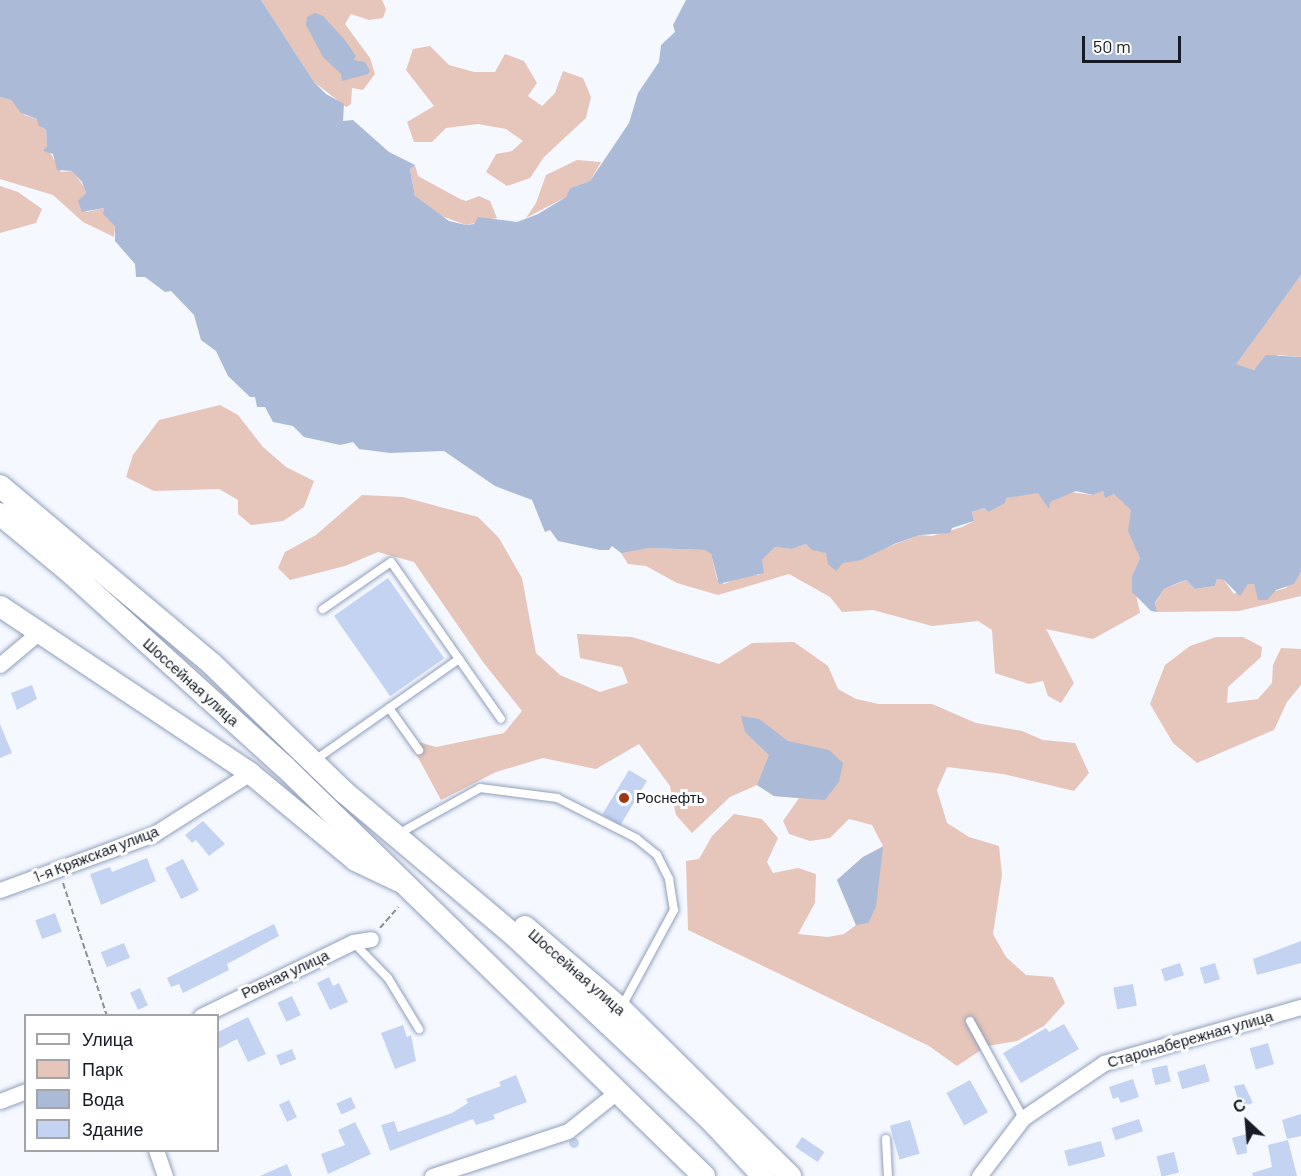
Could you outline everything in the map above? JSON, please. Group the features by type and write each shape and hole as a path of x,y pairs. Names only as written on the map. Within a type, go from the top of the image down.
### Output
{"main road":[{"name":"Шоссейная улица","path":"0,486 212,664 344,792 514,936 709,1119 763,1176"},
{"name":"Шоссейная улица","path":"0,514 72,574 284,766 704,1176"},
{"name":"Шоссейная улица","path":"0,606 250,773 355,860 401,882"},
{"name":"Шоссейная улица","path":"344,792 379,809 407,829 621,1009 790,1176"}],"street":[{"path":"0,665 39,632"},
{"name":"1-я Кряжская улица","path":"0,890 154,834 250,773"},
{"name":"Ровная улица","path":"205,1014 353,942 371,939"},
{"name":"Старонабережная улица","path":"979,1176 1023,1118 1104,1063 1301,1007"},
{"path":"432,1176 568,1131 618,1091"},
{"path":"0,1101 24,1092"},
{"path":"157,1152 165,1176"}],"lane":[{"path":"323,609 391,562 501,719"},
{"path":"313,760 459,659"},
{"path":"389,708 419,750"},
{"path":"407,829 480,788 556,798 636,838 657,855 669,879 674,910 621,1009"},
{"path":"353,942 388,978 419,1029"},
{"path":"970,1021 1023,1118"},
{"path":"886,1139 888,1176"}],"path":[{"path":"58,869 106,1014"},
{"path":"389,918 398,907"}],"green space":[{"path":"261,0 382,0 386,9 383,18 369,20 351,14 345,24 370,58 375,74 363,90 352,88 351,104 346,107 314,82"},
{"path":"430,46 449,65 474,72 495,72 505,54 524,61 537,83 528,96 542,106 555,93 563,71 583,78 591,97 586,118 544,157 530,178 507,186 486,172 496,154 512,151 523,141 506,129 478,124 446,128 432,142 414,142 407,122 434,106 406,70 413,49"},
{"path":"0,97 11,100 24,115 37,119 46,128 47,147 61,172 73,171 84,187 86,193 79,201 86,212 104,208 115,226 114,237 83,222 53,195 0,179"},
{"path":"577,160 601,162 590,181 570,188 566,197 526,218 536,203 546,175"},
{"path":"415,165 418,176 460,199 466,201 479,196 490,201 497,218 466,225 436,214 415,196 410,169"},
{"path":"0,186 18,192 42,209 36,223 0,233"},
{"path":"1301,275 1301,357 1278,355 1254,370 1235,364"},
{"path":"220,405 238,415 263,447 286,467 314,481 304,507 283,521 251,525 238,514 238,500 219,489 154,491 126,477 133,455 159,420"},
{"path":"1103,491 1105,497 1114,494 1132,510 1133,538 1140,558 1134,585 1140,613 1093,639 1046,629 1074,683 1061,703 1048,696 1043,681 1029,684 995,673 992,630 978,621 932,626 873,610 842,612 830,597 789,574 718,595 677,583 646,566 628,564 621,553 625,549 649,548 705,550 711,554 717,579 724,584 746,575 759,575 762,560 775,547 792,549 806,544 826,553 832,567 920,535 932,536 962,527 974,521 972,512 984,508 988,512 1005,498 1038,492 1049,507 1049,502 1070,492 1093,495"},
{"path":"362,495 403,497 478,517 499,538 522,578 536,653 560,675 600,692 628,683 622,667 580,658 577,634 632,637 719,664 752,643 794,642 828,666 838,689 856,699 879,704 932,704 976,723 1022,731 1043,740 1075,743 1089,773 1074,791 1003,774 947,767 937,790 947,823 969,837 999,846 1002,875 993,934 1006,957 1026,975 1053,977 1065,1003 1044,1026 1017,1041 987,1046 957,1066 929,1046 688,930 686,861 699,859 712,836 734,814 762,819 778,838 767,862 773,873 798,868 816,874 815,903 798,934 828,937 844,934 856,925 837,880 863,857 883,846 872,825 849,819 830,838 810,841 789,834 783,821 799,798 774,796 757,785 730,797 692,833 676,815 670,786 639,744 596,769 543,758 496,772 441,800 408,739 436,747 504,733 522,711 483,662 414,562 378,552 345,566 290,580 278,568 285,552 316,535"},
{"path":"1301,551 1301,596 1239,611 1157,612 1155,604 1164,589 1186,580 1195,589 1215,586 1217,579 1224,580 1234,594 1248,584 1254,584 1258,596 1286,588 1296,574"},
{"path":"1216,637 1243,637 1262,647 1261,657 1228,687 1227,703 1258,699 1272,683 1273,665 1281,648 1301,649 1301,685 1287,702 1274,730 1197,763 1173,743 1150,704 1165,665 1190,646"}],"water":[{"path":"0,0 261,0 314,82 326,94 344,104 343,121 353,120 389,152 415,165 410,169 415,196 449,221 466,225 474,224 478,217 517,222 538,214 566,197 570,188 590,181 629,123 638,93 659,62 661,45 675,32 673,25 686,0 1301,0 1301,275 1236,364 1254,370 1266,355 1301,357 1301,571 1294,584 1276,590 1267,600 1258,600 1254,584 1248,584 1240,596 1224,580 1217,579 1215,586 1195,589 1186,580 1164,589 1155,603 1157,612 1151,611 1132,592 1132,577 1140,558 1128,531 1131,510 1114,494 1105,498 1103,491 1093,495 1076,491 1050,502 1049,509 1038,493 1006,498 1005,503 988,512 984,508 972,512 974,521 952,528 950,533 920,535 894,544 861,560 843,563 836,571 828,564 826,553 812,550 806,544 792,549 775,547 762,560 764,573 719,584 711,554 705,550 649,548 621,553 612,546 609,550 600,550 558,541 550,530 545,532 532,500 495,486 444,451 390,453 359,449 353,442 340,445 304,437 293,426 273,422 265,407 257,407 255,397 250,397 228,376 216,351 201,340 194,315 171,291 165,292 145,277 136,277 135,264 115,241 115,226 103,214 104,208 82,212 78,201 86,193 82,182 72,171 57,170 53,154 43,151 47,146 46,129 39,126 37,119 21,113 11,100 0,97"},
{"path":"315,13 323,16 344,39 356,56 353,60 365,62 370,71 368,74 342,81 341,74 323,57 306,25 307,17"},
{"path":"741,716 759,719 788,741 829,750 843,763 839,782 825,800 774,796 757,785 769,755 745,732"},
{"path":"883,847 876,907 868,923 856,925 837,880 863,857"}],"building":[{"path":"388,578 444,658 390,696 334,616"},
{"path":"32,685 37,699 17,710 11,693"},
{"path":"0,724 12,753 0,758"},
{"name":"Роснефть","path":"629,770 647,781 620,825 602,815"},
{"path":"203,821 225,844 209,856 196,840 192,843 185,835"},
{"path":"147,858 156,881 101,905 90,874 110,867 112,872"},
{"path":"183,859 199,890 181,899 165,868"},
{"path":"55,913 62,932 42,939 35,920"},
{"path":"274,924 279,936 227,964 229,970 183,993 179,984 171,987 167,978"},
{"path":"1301,941 1301,963 1257,975 1253,959"},
{"path":"124,943 130,958 107,967 101,952"},
{"path":"1180,963 1184,975 1165,982 1161,969"},
{"path":"1215,963 1220,979 1205,984 1200,968"},
{"path":"329,977 333,986 339,983 348,1002 330,1010 317,983"},
{"path":"1133,984 1137,1006 1117,1009 1113,987"},
{"path":"140,988 148,1005 138,1010 130,993"},
{"path":"292,996 301,1015 286,1022 277,1003"},
{"path":"248,1017 266,1054 248,1062 237,1039 219,1048 219,1032"},
{"path":"1064,1024 1079,1049 1021,1083 1003,1053 1046,1028 1049,1032"},
{"path":"403,1025 407,1037 411,1035 416,1061 395,1069 381,1033"},
{"path":"1268,1043 1274,1064 1256,1069 1250,1048"},
{"path":"292,1049 296,1059 280,1066 276,1055"},
{"path":"1205,1064 1210,1081 1182,1089 1177,1072"},
{"path":"1167,1065 1171,1082 1155,1085 1151,1069"},
{"path":"516,1075 527,1102 493,1115 495,1119 476,1125 473,1119 390,1151 381,1125 394,1121 398,1132 452,1113 468,1103 466,1099 501,1086 499,1082"},
{"path":"1133,1079 1139,1097 1121,1103 1118,1097 1113,1099 1109,1087"},
{"path":"970,1080 988,1112 964,1125 946,1093"},
{"path":"1244,1084 1253,1103 1240,1107 1234,1086"},
{"path":"351,1097 356,1108 341,1114 336,1104"},
{"path":"289,1100 297,1117 287,1122 279,1105"},
{"path":"1301,1114 1301,1136 1287,1139 1282,1120"},
{"path":"1139,1119 1143,1131 1115,1140 1111,1128"},
{"path":"910,1120 920,1154 899,1159 890,1126"},
{"path":"355,1122 371,1154 328,1174 321,1154 345,1145 338,1130"},
{"path":"1246,1134 1247,1153 1237,1155 1232,1138"},
{"path":"802,1137 824,1152 818,1162 795,1147"},
{"path":"574,1138 578,1139 578,1147 574,1148 570,1147 569,1143 570,1139"},
{"path":"1288,1140 1297,1176 1253,1176 1252,1173 1272,1167 1268,1145"},
{"path":"1101,1141 1105,1156 1068,1166 1064,1151"},
{"path":"1174,1152 1179,1172 1161,1176 1157,1156"},
{"path":"287,1164 292,1176 260,1176"}],"place":[{"name":"Роснефть","path":"624,798"}]}
